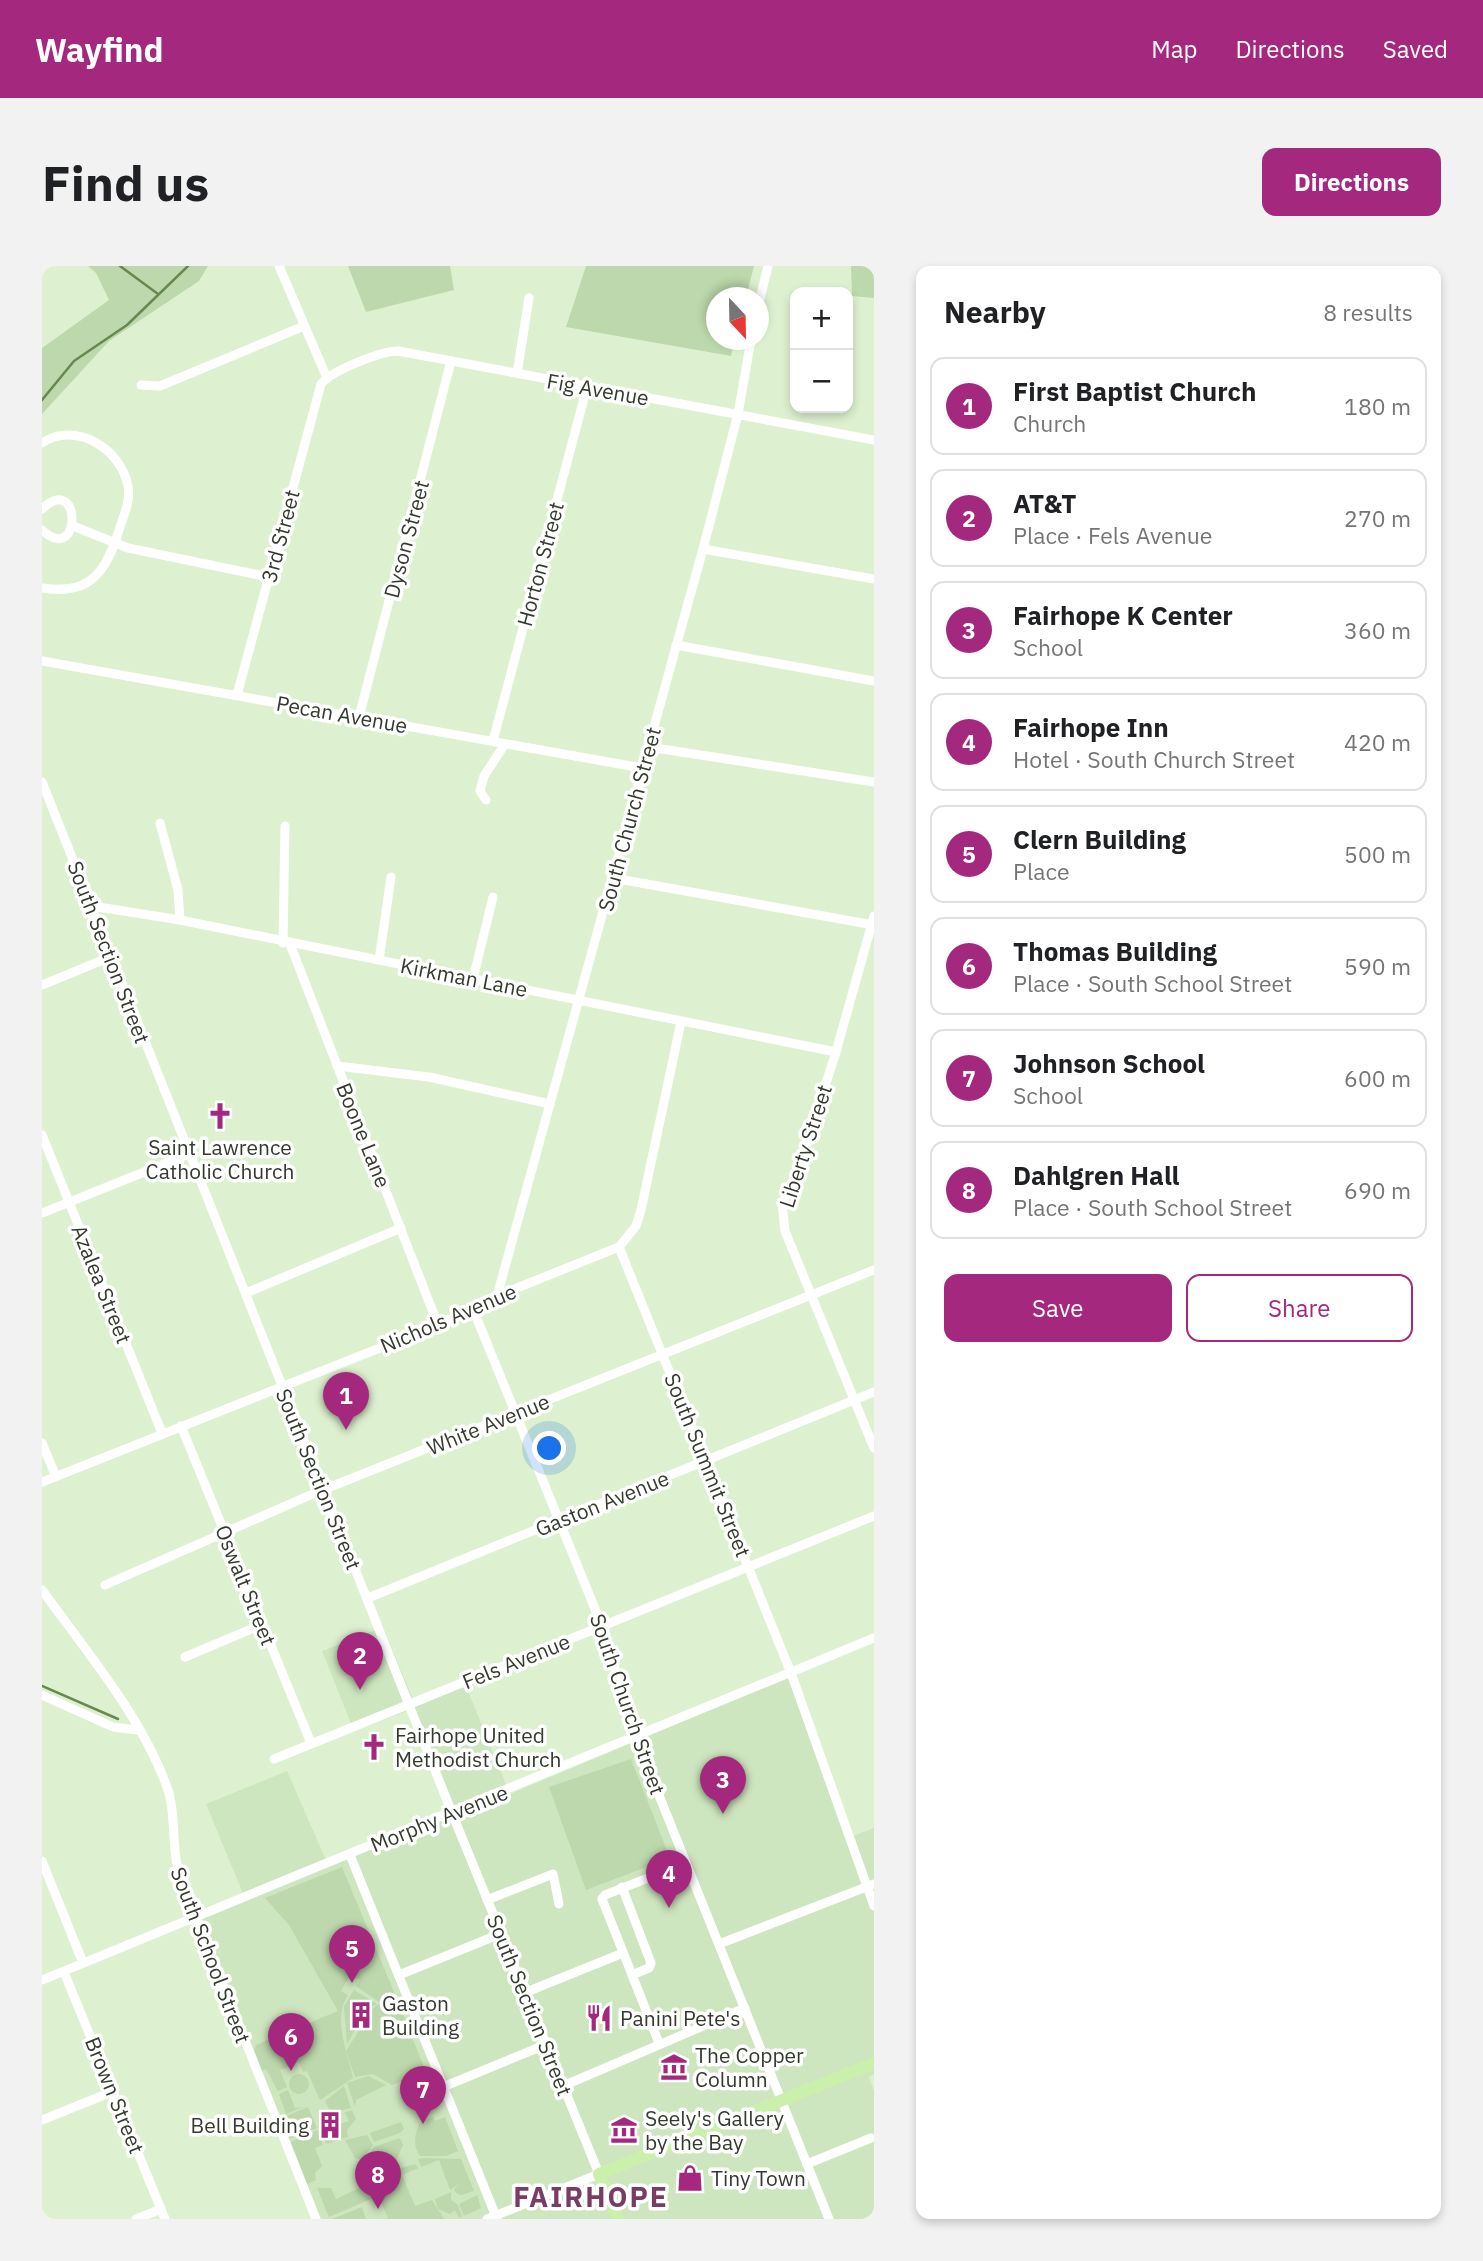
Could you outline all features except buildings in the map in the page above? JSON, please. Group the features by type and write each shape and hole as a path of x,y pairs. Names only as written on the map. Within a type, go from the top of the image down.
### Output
{"main road":[{"path":"618,2219 599,2174 874,2063"}],"street":[{"path":"279,266 327,378"},
{"path":"763,287 768,266"},
{"path":"516,373 529,298"},
{"path":"141,385 160,386 304,326"},
{"name":"South Church Street","path":"497,1296 703,549 738,414 749,350"},
{"name":"Fig Avenue","path":"327,378 393,351 874,440"},
{"name":"Dyson Street","path":"359,717 451,361"},
{"name":"3rd Street","path":"237,695 318,393 327,378"},
{"name":"Horton Street","path":"493,741 587,387"},
{"path":"42,443 62,433 82,435 98,444 119,465 129,493 116,542 106,567 95,578 72,588 42,588"},
{"path":"42,509 54,501 66,504 73,514 73,526 61,537 50,536 42,530"},
{"path":"73,526 128,548 269,577"},
{"path":"703,549 874,579"},
{"path":"676,645 874,681"},
{"name":"Pecan Avenue","path":"42,661 642,768"},
{"path":"486,800 480,791 484,776 505,744"},
{"path":"649,747 874,782"},
{"name":"South Section Street","path":"42,782 500,1934 599,2174"},
{"path":"160,823 178,890 180,920"},
{"name":"Boone Lane","path":"285,827 287,944 438,1325"},
{"path":"379,960 391,877"},
{"path":"613,878 873,922"},
{"path":"473,979 493,897"},
{"name":"Kirkman Lane","path":"92,906 180,920 287,944 836,1052"},
{"name":"Liberty Street","path":"873,922 836,1052 797,1173 782,1204 785,1231 874,1448"},
{"path":"42,985 110,957"},
{"path":"619,1247 636,1226 641,1210 681,1022"},
{"path":"337,1066 429,1077 550,1104"},
{"name":"Azalea Street","path":"42,1135 162,1433"},
{"path":"42,1213 189,1154"},
{"path":"246,1293 401,1228"},
{"name":"Nichols Avenue","path":"42,1482 438,1325 497,1296 619,1247"},
{"name":"South Summit Street","path":"619,1247 750,1567 870,1885 874,1906"},
{"name":"White Avenue","path":"105,1585 226,1535 257,1518 323,1490 874,1269"},
{"name":"South Church Street","path":"473,1310 601,1626 636,1738 829,2219"},
{"name":"Gaston Avenue","path":"368,1598 874,1392"},
{"name":"Oswalt Street","path":"181,1426 312,1743"},
{"path":"42,1443 56,1477"},
{"name":"Fels Avenue","path":"274,1759 874,1516"},
{"name":"South School Street","path":"42,1590 105,1675 169,1791 175,1863 194,1919 316,2219"},
{"path":"184,1657 261,1625"},
{"name":"Morphy Avenue","path":"42,1980 874,1638"},
{"path":"42,1695 113,1727 137,1730"},
{"path":"350,1855 493,2218 599,2174"},
{"path":"42,1861 83,1963"},
{"path":"659,2043 602,1899 622,1887 686,1863"},
{"path":"487,1900 553,1874 559,1904"},
{"path":"719,1944 870,1885"},
{"path":"622,1887 651,1963 649,1968 632,1975"},
{"path":"399,1975 500,1934"},
{"path":"524,1993 623,1953"},
{"name":"Brown Street","path":"64,1972 165,2219"},
{"path":"563,2087 652,2050 659,2043 745,2008"},
{"path":"443,2087 545,2045"},
{"path":"42,2120 114,2091"},
{"path":"807,2164 871,2138"},
{"path":"136,2219 161,2209"}],"shaded area":[{"path":"88,266 208,266 199,281 109,341 42,414 42,348 109,300 96,273"},
{"path":"348,266 450,266 454,290 366,312"},
{"path":"586,266 754,266 749,287 706,287 706,350 732,350 731,356 566,327"},
{"path":"851,266 874,266 874,298 853,296"},
{"path":"383,1627 416,1707 466,1686 510,1794 796,1674 830,1781 853,1836 874,1828 874,2074 869,2077 874,2091 874,2219 493,2219 491,2215 481,2219 319,2219 200,1920 246,1901 206,1804 287,1771 326,1860 447,1811 407,1711 354,1731 322,1651"},
{"path":"631,1759 670,1858 586,1890 549,1787"},
{"path":"342,1867 394,1992 379,2002 356,1986 360,1980 350,1975 341,1991 348,1995 343,2004 341,2025 353,2078 320,2100 307,2071 303,2072 299,2062 280,2070 287,2087 278,2091 266,2069 261,2071 254,2052 256,2045 338,2011 289,1925 265,1898"},
{"path":"354,1990 377,2004 369,2009 361,2005 352,2020 358,2024 347,2044 344,2006"},
{"path":"395,1994 431,2085 426,2087 418,2075 392,2085 373,2074 355,2077 346,2051 374,2007"},
{"path":"299,2074 306,2077 309,2084 306,2091 299,2094 292,2091 289,2084 292,2077"},
{"path":"368,2076 386,2085 356,2100 355,2107 347,2083"},
{"path":"344,2086 351,2108 339,2111 329,2109 325,2101"},
{"path":"288,2090 295,2108 303,2107 286,2114 279,2094"},
{"path":"308,2107 317,2128 289,2139 281,2118"},
{"path":"352,2110 356,2119 347,2130 348,2137 326,2144 322,2133 325,2131 329,2139 338,2135 334,2126 349,2121 345,2113 334,2116"},
{"path":"433,2117 435,2121 445,2117 458,2151 446,2156 420,2156 417,2152 415,2139 420,2122"},
{"path":"401,2122 404,2129 400,2133 374,2142 370,2133"},
{"path":"317,2130 323,2145 315,2148 322,2166 315,2173 316,2180 307,2184 291,2142"},
{"path":"367,2135 373,2145 362,2160 355,2158 345,2140"},
{"path":"400,2138 403,2145 394,2166 363,2162 374,2147"},
{"path":"418,2159 461,2159 474,2191 461,2195 456,2193 454,2189 459,2184 450,2190 439,2160 421,2167"},
{"path":"415,2164 419,2168 402,2175 415,2206 432,2200 444,2219 385,2219 388,2218 381,2202 396,2169"},
{"path":"363,2165 392,2170 378,2196 329,2217 317,2188 331,2188 336,2199 359,2188 355,2180"},
{"path":"451,2192 451,2200 458,2205 462,2216 459,2218 455,2210 450,2214 438,2209 435,2199"},
{"path":"477,2195 481,2208 464,2216 459,2204"},
{"path":"362,2207 366,2219 332,2219"}],"waterway":[{"path":"120,266 158,294"},
{"path":"42,400 74,361 127,325 188,266"},
{"path":"42,1686 118,1719"}],"place":[{"name":"Saint Lawrence Catholic Church","path":"220,1116"},
{"name":"First Baptist Church","path":"346,1430"},
{"name":"AT&T","path":"360,1690"},
{"name":"Fairhope United Methodist Church","path":"374,1747"},
{"name":"Fairhope K Center","path":"723,1814"},
{"name":"Fairhope Inn","path":"669,1908"},
{"name":"Clern Building","path":"352,1983"},
{"name":"Gaston Building","path":"361,2015"},
{"name":"Panini Pete's","path":"599,2018"},
{"name":"The Copper Column","path":"674,2067"},
{"name":"Thomas Building","path":"291,2071"},
{"name":"Johnson School","path":"423,2124"},
{"name":"Bell Building","path":"330,2125"},
{"name":"Seely's Gallery by the Bay","path":"624,2130"},
{"name":"Tiny Town","path":"690,2178"},
{"name":"Dahlgren Hall","path":"378,2209"}],"district":[{"name":"FAIRHOPE","path":"591,2196"}]}
